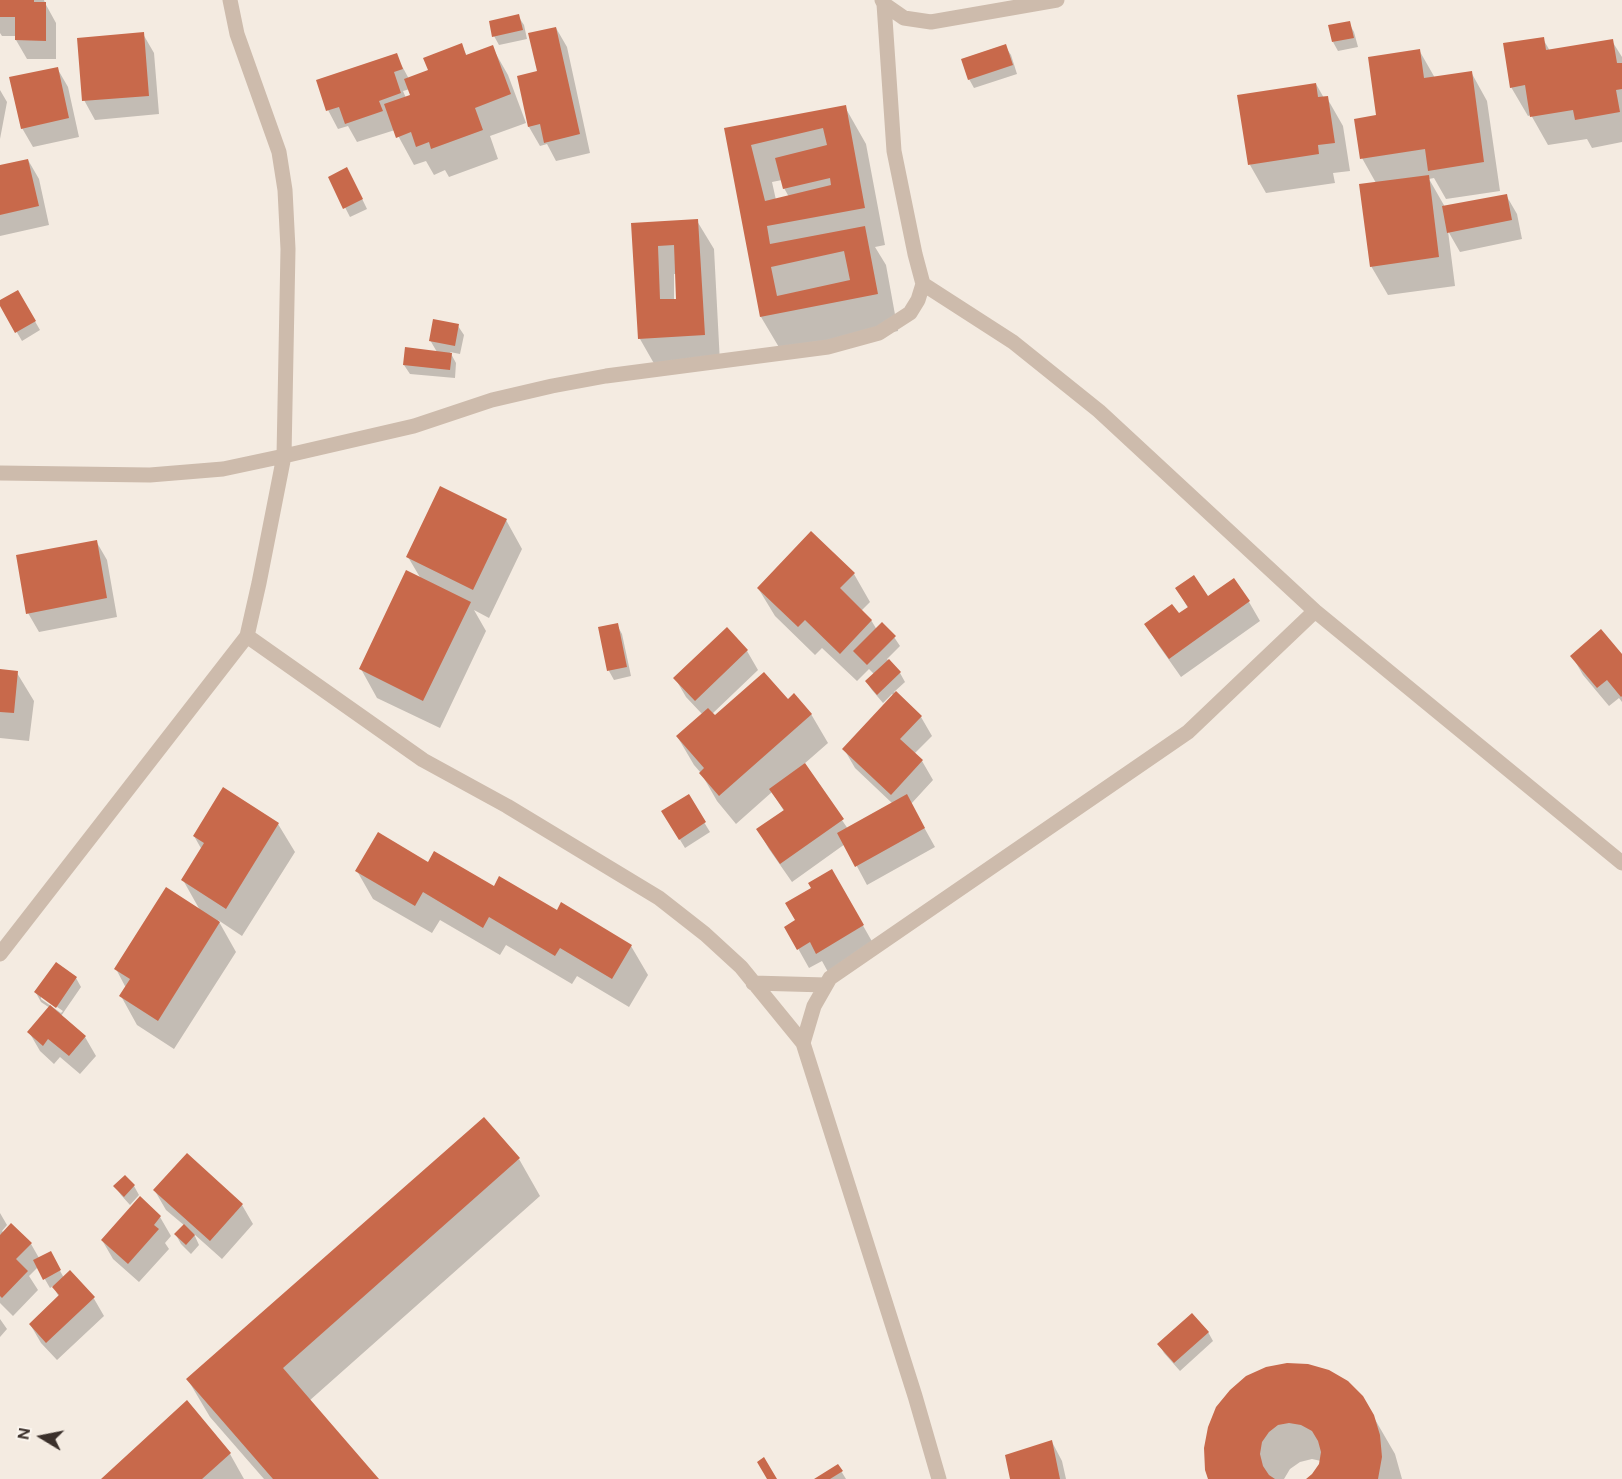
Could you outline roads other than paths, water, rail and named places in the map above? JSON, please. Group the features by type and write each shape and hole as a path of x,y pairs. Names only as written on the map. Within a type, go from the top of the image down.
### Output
{"street":[{"path":"0,954 247,636 260,582 284,456 288,249 285,190 279,152 237,34 230,0"},
{"path":"883,2 904,18 931,21 1057,0"},
{"path":"0,473 150,475 223,469 414,426 492,400 552,386 606,376 828,347 879,333 910,313 918,300 923,284 894,151 883,2"},
{"path":"923,284 1013,342 1099,411 1315,611 1622,863"},
{"path":"803,1043 814,1006 830,978 1188,732 1315,611"},
{"path":"247,636 423,760 507,806 659,898 705,934 741,967 803,1043 915,1396 939,1479"},
{"path":"753,983 826,985"}]}
